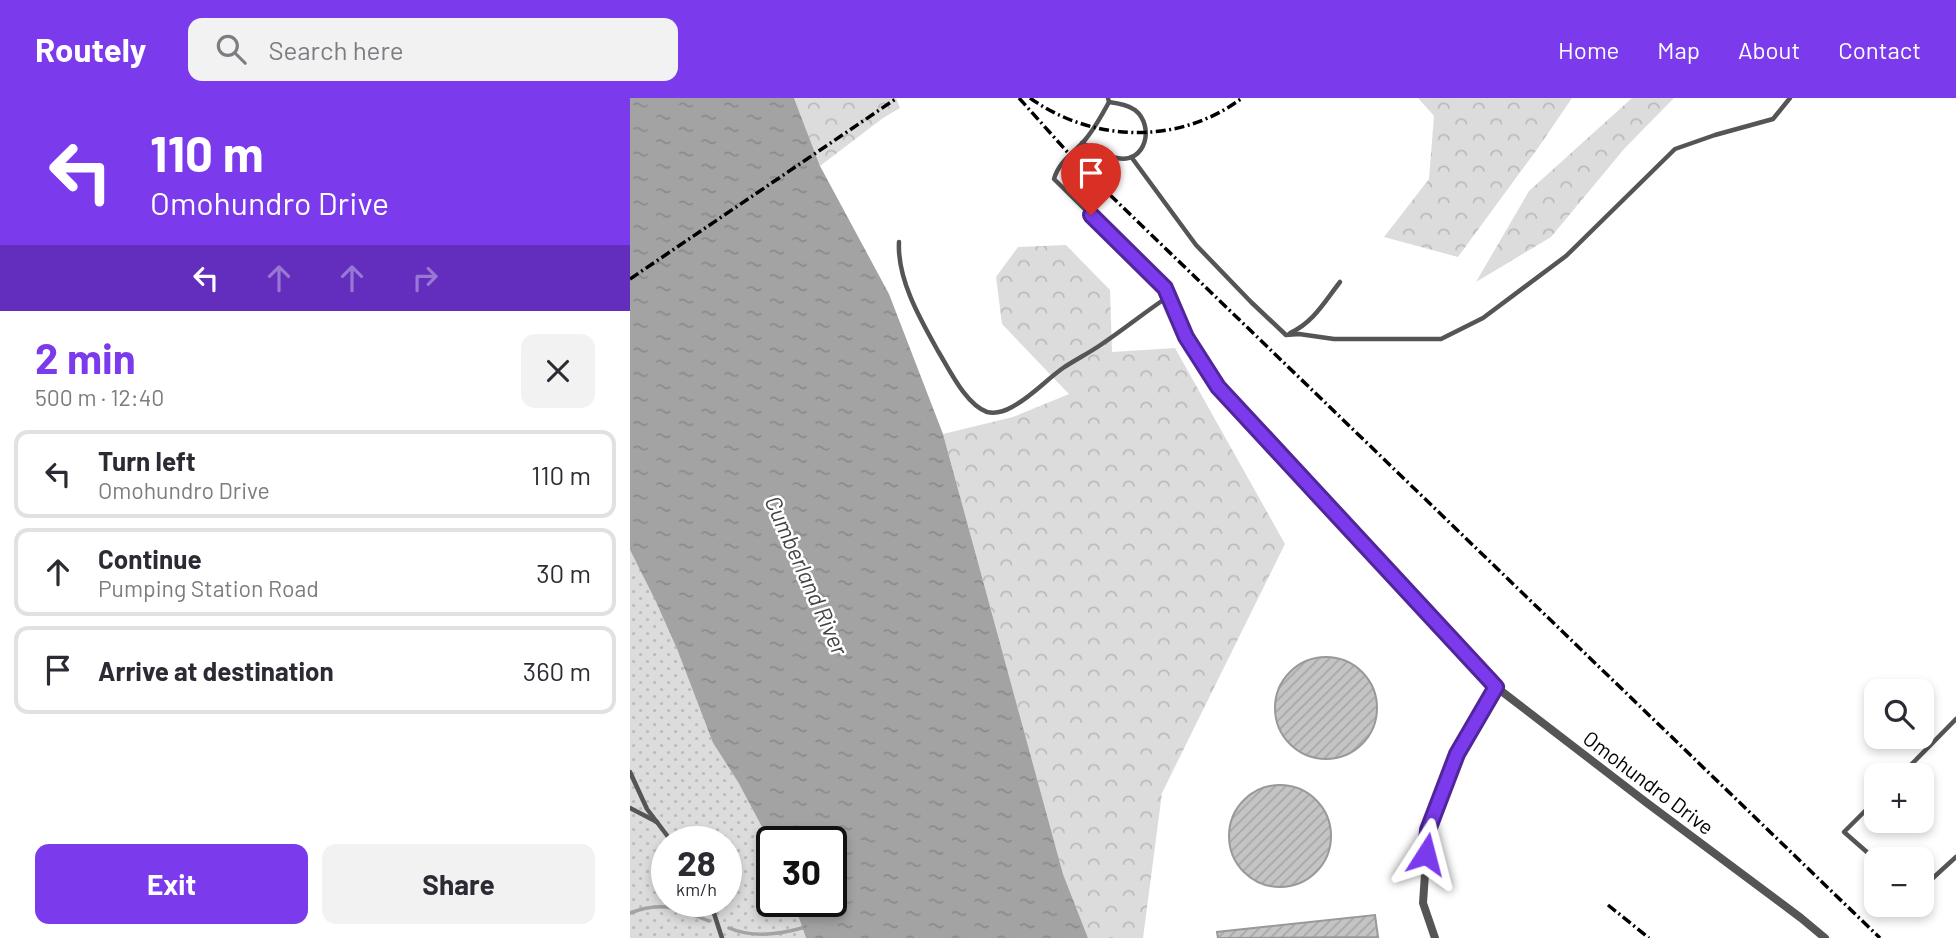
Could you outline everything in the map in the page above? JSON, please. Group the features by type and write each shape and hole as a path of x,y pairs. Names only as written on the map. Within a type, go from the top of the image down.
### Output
{"street":[{"name":"Omohundro Drive","path":"1458,646 1496,687 1825,938"},
{"path":"1435,938 1423,903 1428,830 1457,754 1496,687"}],"lane":[{"path":"1132,158 1196,245 1286,335 1334,339 1441,339 1483,318 1566,256 1675,149 1773,119 1790,98"},
{"path":"1082,144 1118,159 1132,158 1142,149 1147,133 1135,110 1109,100 1095,127 1082,144 1069,154 1054,179 1165,288 1186,337 1218,387 1458,646"},
{"path":"899,242 898,256 902,276 937,349 968,398 977,407 993,413 1011,408 1024,400 1062,369 1169,296"},
{"path":"1286,335 1302,328 1311,320 1340,282"},
{"path":"1912,763 1956,719"},
{"path":"630,772 659,826"},
{"path":"630,808 657,823"},
{"path":"1864,812 1844,832 1864,850"},
{"path":"1934,877 1956,857"},
{"path":"715,917 722,938"}],"green space":[{"path":"794,98 896,98 900,108 820,166"},
{"path":"1418,98 1572,98 1458,257 1384,237 1429,179 1434,116"},
{"path":"1632,98 1674,98 1624,149 1551,237 1476,282 1529,191"},
{"path":"1066,245 1110,290 1112,352 1175,348 1285,544 1162,793 1143,938 1088,938 1063,874 943,434 1013,417 1069,394 1002,324 996,277 1018,247"},
{"path":"630,550 677,649 713,743 761,826 756,826 756,917 799,917 806,938 630,938"}],"water":[{"name":"Cumberland River","path":"630,98 794,98 820,166 889,294 943,434 1063,874 1088,938 806,938 799,917 847,917 847,826 761,826 713,743 677,649 630,550"}],"building":[{"path":"1326,657 1346,660 1369,679 1374,688 1377,708 1374,728 1355,751 1346,756 1326,759 1306,756 1283,737 1278,728 1275,708 1278,688 1297,665 1306,660"},
{"path":"1280,785 1300,788 1323,807 1328,816 1331,836 1328,856 1309,879 1300,884 1280,887 1260,884 1237,865 1232,856 1229,836 1232,816 1251,793 1260,788"},
{"path":"1375,915 1378,937 1218,938 1217,932"}],"waterway":[{"path":"630,913 661,907 679,910 709,921"},
{"path":"729,928 765,934 802,928"}],"railway":[{"path":"630,279 897,98"},
{"path":"1019,98 1079,165 1880,938"},
{"path":"1030,98 1081,124 1136,132 1164,131 1192,124 1218,113 1242,98"},
{"path":"1608,905 1649,938"}],"route":[{"path":"1091,215 1165,288 1186,337 1218,387 1496,687 1457,754 1428,830 1426,854"}]}
